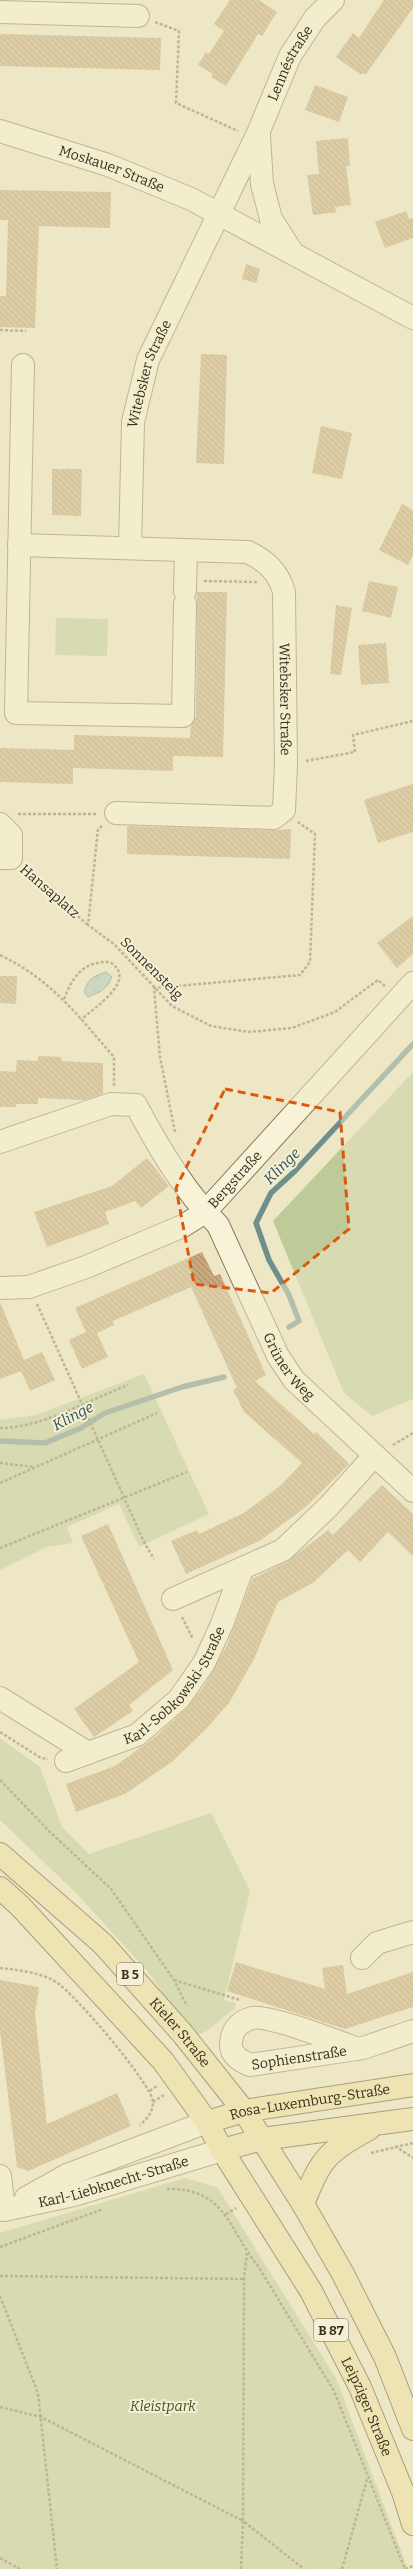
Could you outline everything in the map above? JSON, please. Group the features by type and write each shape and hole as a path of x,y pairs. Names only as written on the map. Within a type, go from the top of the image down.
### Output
{"main road":[{"name":"Kieler Straße","path":"0,1854 103,1944 182,2033 244,2110 262,2139"},
{"name":"B 5","path":"0,1888 20,1906 163,2062 208,2122 222,2150"},
{"name":"Rosa-Luxemburg-Straße","path":"208,2122 244,2110 413,2085"},
{"name":"Rosa-Luxemburg-Straße","path":"222,2150 262,2139 413,2119"},
{"path":"303,2204 317,2169 324,2159 354,2137 382,2122"},
{"name":"B 87","path":"262,2139 303,2204 343,2274 385,2357 413,2429"},
{"name":"Leipziger Straße","path":"222,2150 311,2291 360,2387 403,2492 413,2524"}],"street":[{"name":"Lennéstraße","path":"333,0 315,18 290,56 258,134 220,213 413,318"},
{"path":"0,12 138,16"},
{"name":"Moskauer Straße","path":"0,131 108,165 220,213"},
{"name":"Lennéstraße","path":"258,134 262,184 271,219 294,254"},
{"name":"Witebsker Straße","path":"130,548 134,422 148,360 220,213"},
{"path":"23,365 16,713 183,716 186,550"},
{"path":"19,545 248,552 265,560 282,583"},
{"name":"Witebsker Straße","path":"282,583 284,592 286,764 284,810"},
{"path":"116,814 274,818 284,810"},
{"name":"Hansaplatz","path":"6,858 11,836 8,819"},
{"name":"Bergstraße","path":"0,1288 29,1287 134,1248 183,1226 205,1212 406,990"},
{"name":"Grüner Weg","path":"0,1142 111,1104 136,1104 171,1165 205,1212 218,1225 282,1362 294,1380 413,1491"},
{"path":"173,1599 283,1550 329,1506 374,1456"},
{"name":"Karl-Sobkowski-Straße","path":"66,1761 137,1735 179,1699 204,1663 222,1624 242,1569"},
{"path":"0,1698 88,1753"},
{"path":"362,1958 377,1943 413,1932"},
{"name":"Sophienstraße","path":"358,2049 270,2020 253,2018 238,2026 231,2035 231,2050 239,2060 250,2065 358,2049 413,2031"},
{"name":"Karl-Liebknecht-Straße","path":"2,2210 67,2175 208,2122"},
{"name":"Karl-Liebknecht-Straße","path":"2,2210 74,2195 222,2150"},
{"path":"0,2176 2,2210"}],"path":[{"path":"138,16 179,31 176,103 236,131 258,134"},
{"path":"0,330 26,331"},
{"path":"185,592 282,583"},
{"path":"286,764 355,752 353,735 413,721"},
{"path":"176,1138 160,1057 154,988 300,975 310,962 315,834 284,810"},
{"path":"8,819 116,814"},
{"path":"88,925 98,829 116,814"},
{"name":"Hansaplatz","path":"6,858 88,925"},
{"name":"Sonnensteig","path":"88,925 114,944 172,1006 211,1026 249,1032 292,1028 335,1012 378,980 406,990"},
{"path":"0,955 35,974 64,999 114,1057 115,1079"},
{"path":"64,999 73,978 86,965 110,962 117,966 120,976 119,985 81,1020"},
{"path":"29,1287 144,1542 154,1559"},
{"path":"0,1428 40,1421 128,1385"},
{"path":"0,1483 158,1413"},
{"path":"0,1463 36,1467"},
{"path":"0,1548 187,1472"},
{"path":"173,1599 204,1663"},
{"path":"0,1732 41,1758"},
{"path":"0,1780 48,1831 111,1889 174,1980 190,2011"},
{"path":"0,1968 31,1972 56,1982 112,2040 150,2091 153,2102 151,2113 145,2121"},
{"path":"413,2142 395,2146 413,2158"},
{"path":"165,2189 177,2189 208,2198 226,2214 247,2253 258,2266 334,2391 405,2569 413,2566"},
{"path":"0,2247 108,2207"},
{"path":"241,2569 243,2520 244,2278 247,2253"},
{"path":"0,2276 244,2278"},
{"path":"0,2296 38,2392 57,2569"},
{"path":"0,2407 41,2417 243,2520 304,2569"},
{"path":"342,2569 368,2478"},
{"path":"0,2558 20,2569"}],"highlighted area":[{"path":"225,1089 340,1112 349,1229 271,1293 194,1284 176,1188"}],"green space":[{"path":"56,618 108,619 107,656 55,655"},
{"path":"413,1072 413,1399 372,1416 344,1393 273,1221"},
{"path":"144,1374 209,1514 139,1547 119,1504 67,1527 73,1543 47,1547 0,1570 0,1420 36,1415"},
{"path":"0,1738 40,1767 62,1827 89,1854 211,1813 250,1891 224,2000 236,2003 235,2008 207,2031 193,2037 149,1973 78,1895 0,1820"},
{"name":"Kleistpark","path":"185,2178 217,2187 336,2378 408,2569 0,2569 0,2233"}],"water":[{"path":"106,972 112,977 108,985 100,992 88,997 84,992 89,981"}],"building":[{"path":"230,0 259,0 277,12 262,36 258,34 226,86 211,77 213,74 198,65 206,52 209,54 224,31 214,24"},
{"path":"384,0 413,0 413,8 366,74 360,74 336,57 353,33 359,38"},
{"path":"0,34 161,38 160,70 0,66"},
{"path":"315,85 348,97 339,122 305,110"},
{"path":"348,138 350,166 346,166 351,205 334,207 337,212 313,215 307,175 319,174 316,141"},
{"path":"0,190 111,192 110,228 39,226 35,328 0,327 0,296 6,296 8,220 0,220"},
{"path":"406,211 409,219 413,218 413,238 385,248 375,222"},
{"path":"246,264 260,269 256,283 242,279"},
{"path":"201,354 227,355 224,464 196,463"},
{"path":"321,426 352,433 342,479 312,473"},
{"path":"52,469 82,469 81,516 52,515"},
{"path":"402,504 413,510 413,555 408,565 379,550"},
{"path":"369,581 398,587 391,618 362,611"},
{"path":"197,592 227,592 223,757 173,756 173,771 73,768 73,784 0,782 0,748 74,750 74,735 190,738 191,725 196,716"},
{"path":"336,605 352,608 341,675 330,674"},
{"path":"386,643 389,683 361,685 358,645"},
{"path":"413,784 413,832 378,843 364,800"},
{"path":"127,826 274,830 291,829 290,859 127,854"},
{"path":"413,916 413,954 397,968 377,943"},
{"path":"0,976 17,976 16,1004 0,1003"},
{"path":"38,1056 62,1057 61,1061 103,1063 103,1094 85,1100 38,1098 38,1104 16,1104 16,1107 0,1107 0,1071 16,1072 17,1060 38,1061"},
{"path":"147,1158 169,1186 141,1208 135,1201 105,1212 109,1224 47,1247 34,1212 112,1186"},
{"path":"202,1252 214,1276 220,1274 266,1375 255,1381 314,1434 316,1432 349,1464 307,1506 261,1540 186,1574 171,1541 197,1530 199,1534 244,1513 281,1485 302,1463 244,1412 233,1390 237,1388 191,1287 113,1321 114,1325 97,1333 108,1357 82,1369 69,1340 86,1332 75,1308"},
{"path":"0,1302 24,1360 42,1352 55,1380 30,1391 21,1371 0,1379"},
{"path":"382,1485 413,1514 413,1556 388,1532 360,1562 348,1550 314,1582 278,1602 254,1659 229,1703 207,1728 173,1761 125,1794 76,1812 66,1784 115,1766 154,1738 187,1708 204,1686 227,1645 252,1579 288,1561 328,1530 333,1535"},
{"path":"108,1524 173,1670 129,1705 133,1711 94,1737 74,1709 139,1662 81,1536"},
{"path":"236,1962 325,1989 322,1968 343,1965 347,1994 413,1972 413,2007 345,2029 227,1991"},
{"path":"0,1980 39,1987 35,2013 47,2124 117,2093 131,2126 28,2171 17,2167 0,2032"}],"waterway":[{"name":"Klinge","path":"289,1327 299,1321 289,1295 269,1260 256,1223 271,1193 295,1171 413,1044"},
{"name":"Klinge","path":"0,1441 45,1443 81,1428 105,1413 182,1387 224,1377"}]}
